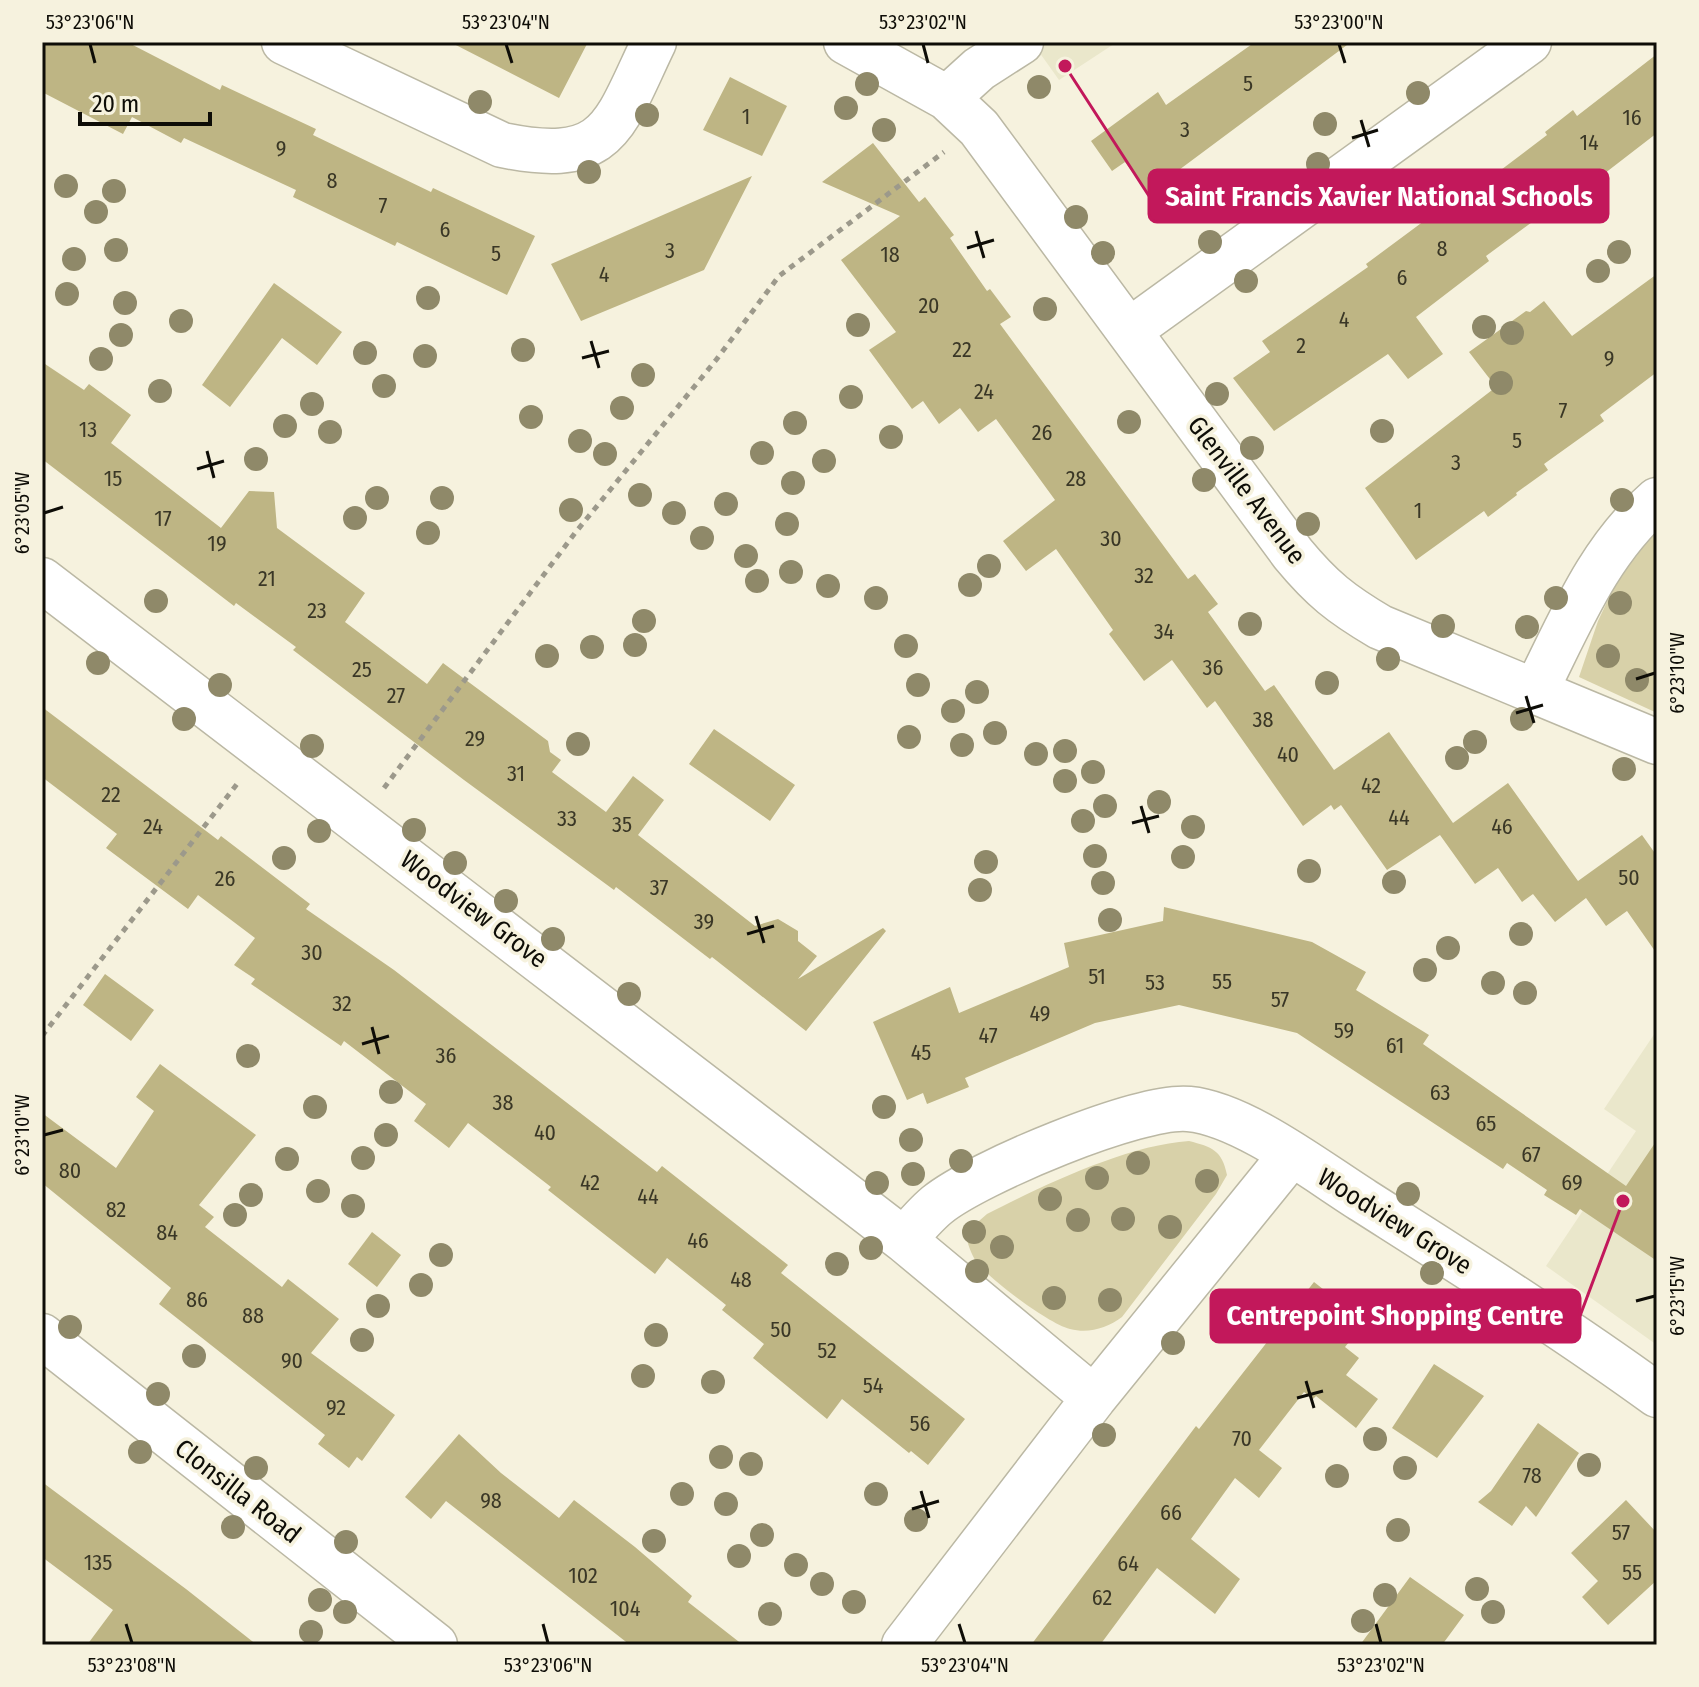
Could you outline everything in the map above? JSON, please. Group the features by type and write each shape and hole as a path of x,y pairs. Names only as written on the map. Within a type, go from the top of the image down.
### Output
{"street":[{"path":"284,42 502,145 536,152 577,150 600,138 618,117 654,42"},
{"name":"Glenville Avenue","path":"846,42 947,98 979,128 1320,587 1380,627 1657,742"},
{"path":"947,98 979,69 1021,42"},
{"path":"1130,330 1529,42"},
{"path":"1535,692 1597,567 1632,521 1657,500"},
{"name":"Woodview Grove","path":"42,580 904,1240 1094,1398"},
{"name":"Woodview Grove","path":"904,1240 938,1204 976,1182 1121,1120 1169,1108 1191,1109 1214,1114 1247,1129 1291,1155 1534,1308 1657,1395"},
{"name":"Woodview Grove","path":"904,1645 1094,1398 1291,1155"},
{"name":"Clonsilla Road","path":"42,1336 435,1645"}],"path":[{"path":"359,821 575,533 716,360 779,276 979,128"},
{"path":"42,1036 264,748"}],"shaded area":[{"path":"1032,42 1117,42 1059,80"},
{"path":"1657,528 1657,713 1579,677 1598,621 1622,570"},
{"path":"1657,1030 1657,1345 1546,1266 1636,1131 1604,1109"},
{"path":"1189,1141 1215,1151 1227,1175 1216,1194 1122,1317 1110,1324 1084,1331 1060,1325 1009,1292 979,1265 973,1255 966,1237 987,1214 1113,1158"}],"building":[{"path":"42,42 127,42 220,90 222,85 316,129 313,135 431,192 433,188 535,236 507,295 293,197 296,190 184,138 181,143 132,117 123,134 42,92"},
{"path":"450,42 588,42 559,98"},
{"path":"1255,42 1351,42 1148,193 1125,162 1112,171 1091,141 1158,92 1166,105"},
{"path":"1657,54 1657,133 1587,187 1584,184 1486,256 1489,261 1416,317 1443,354 1408,379 1388,354 1274,431 1233,378 1270,352 1262,341 1368,267 1366,264 1478,181 1481,185 1547,135 1545,132 1573,110 1577,116"},
{"path":"730,77 787,106 762,156 703,130"},
{"path":"873,143 919,202 925,197 954,235 950,238 987,291 990,289 1011,317 1000,324 1188,579 1195,574 1218,604 1208,612 1265,691 1274,685 1334,770 1389,732 1453,823 1508,783 1578,881 1642,835 1657,856 1657,954 1627,911 1606,926 1586,898 1555,922 1533,894 1522,902 1498,868 1475,884 1440,835 1387,870 1341,805 1334,810 1331,805 1303,826 1215,701 1207,708 1172,660 1144,681 1109,634 1113,630 1056,549 1026,571 1003,541 1055,500 996,419 978,432 960,408 939,424 923,401 912,409 869,350 896,332 841,260 900,216 822,182"},
{"path":"752,176 704,270 581,321 551,264"},
{"path":"1657,274 1657,372 1600,415 1604,421 1544,464 1548,470 1517,495 1488,517 1484,511 1416,560 1365,488 1496,387 1469,352 1544,301 1572,336"},
{"path":"274,283 342,332 317,365 282,338 230,407 202,385"},
{"path":"42,362 84,390 89,384 131,415 111,443 221,528 249,491 274,492 277,528 365,593 345,622 427,684 443,663 548,741 550,752 561,760 552,772 606,812 633,776 664,800 638,835 755,926 778,919 798,931 798,941 817,956 798,979 883,928 886,931 806,1031 712,957 710,959 616,887 614,890 464,780 293,650 296,647 236,603 234,606 42,459"},
{"path":"42,707 218,840 221,836 310,904 306,909 394,970 657,1172 662,1166 788,1265 781,1273 965,1419 928,1465 842,1399 827,1419 753,1358 764,1344 722,1310 726,1305 667,1258 655,1274 468,1123 449,1148 414,1121 426,1104 344,1041 341,1046 251,984 255,979 234,965 255,938 198,895 188,909 106,848 117,834 42,777"},
{"path":"714,729 795,785 770,821 689,764"},
{"path":"1164,907 1312,942 1366,972 1356,990 1429,1035 1423,1044 1626,1186 1657,1140 1657,1261 1580,1209 1576,1215 1544,1195 1547,1190 1507,1163 1503,1169 1297,1033 1179,1005 1095,1023 965,1078 969,1087 927,1104 923,1093 907,1100 873,1022 950,987 959,1013 1069,967 1064,943 1163,921"},
{"path":"105,974 154,1010 131,1041 83,1005"},
{"path":"160,1064 256,1135 199,1205 214,1217 205,1227 282,1287 288,1279 339,1319 311,1353 395,1415 362,1461 357,1457 349,1468 318,1444 325,1435 159,1304 171,1288 42,1183 42,1113 116,1168 154,1111 136,1097"},
{"path":"372,1232 401,1255 377,1287 348,1264"},
{"path":"1314,1282 1365,1322 1345,1347 1359,1358 1346,1375 1378,1399 1356,1428 1316,1396 1313,1399 1304,1392 1259,1450 1282,1468 1259,1498 1235,1478 1191,1539 1240,1579 1215,1614 1157,1568 1100,1645 1031,1645 1196,1426 1199,1429"},
{"path":"1434,1364 1484,1396 1437,1458 1392,1428"},
{"path":"1538,1423 1579,1453 1536,1517 1526,1506 1512,1526 1478,1502 1491,1491"},
{"path":"459,1434 501,1473 559,1518 574,1500 635,1547 692,1596 688,1602 743,1645 630,1645 446,1501 431,1519 405,1497"},
{"path":"42,1482 257,1645 87,1645 113,1610 42,1557"},
{"path":"1626,1500 1657,1533 1657,1580 1608,1625 1582,1597 1598,1581 1571,1553"},
{"path":"1410,1577 1464,1615 1442,1645 1360,1645"}],"place":[{"name":"Saint Francis Xavier National Schools","path":"1065,66"},
{"name":"Centrepoint Shopping Centre","path":"1623,1201"}]}
